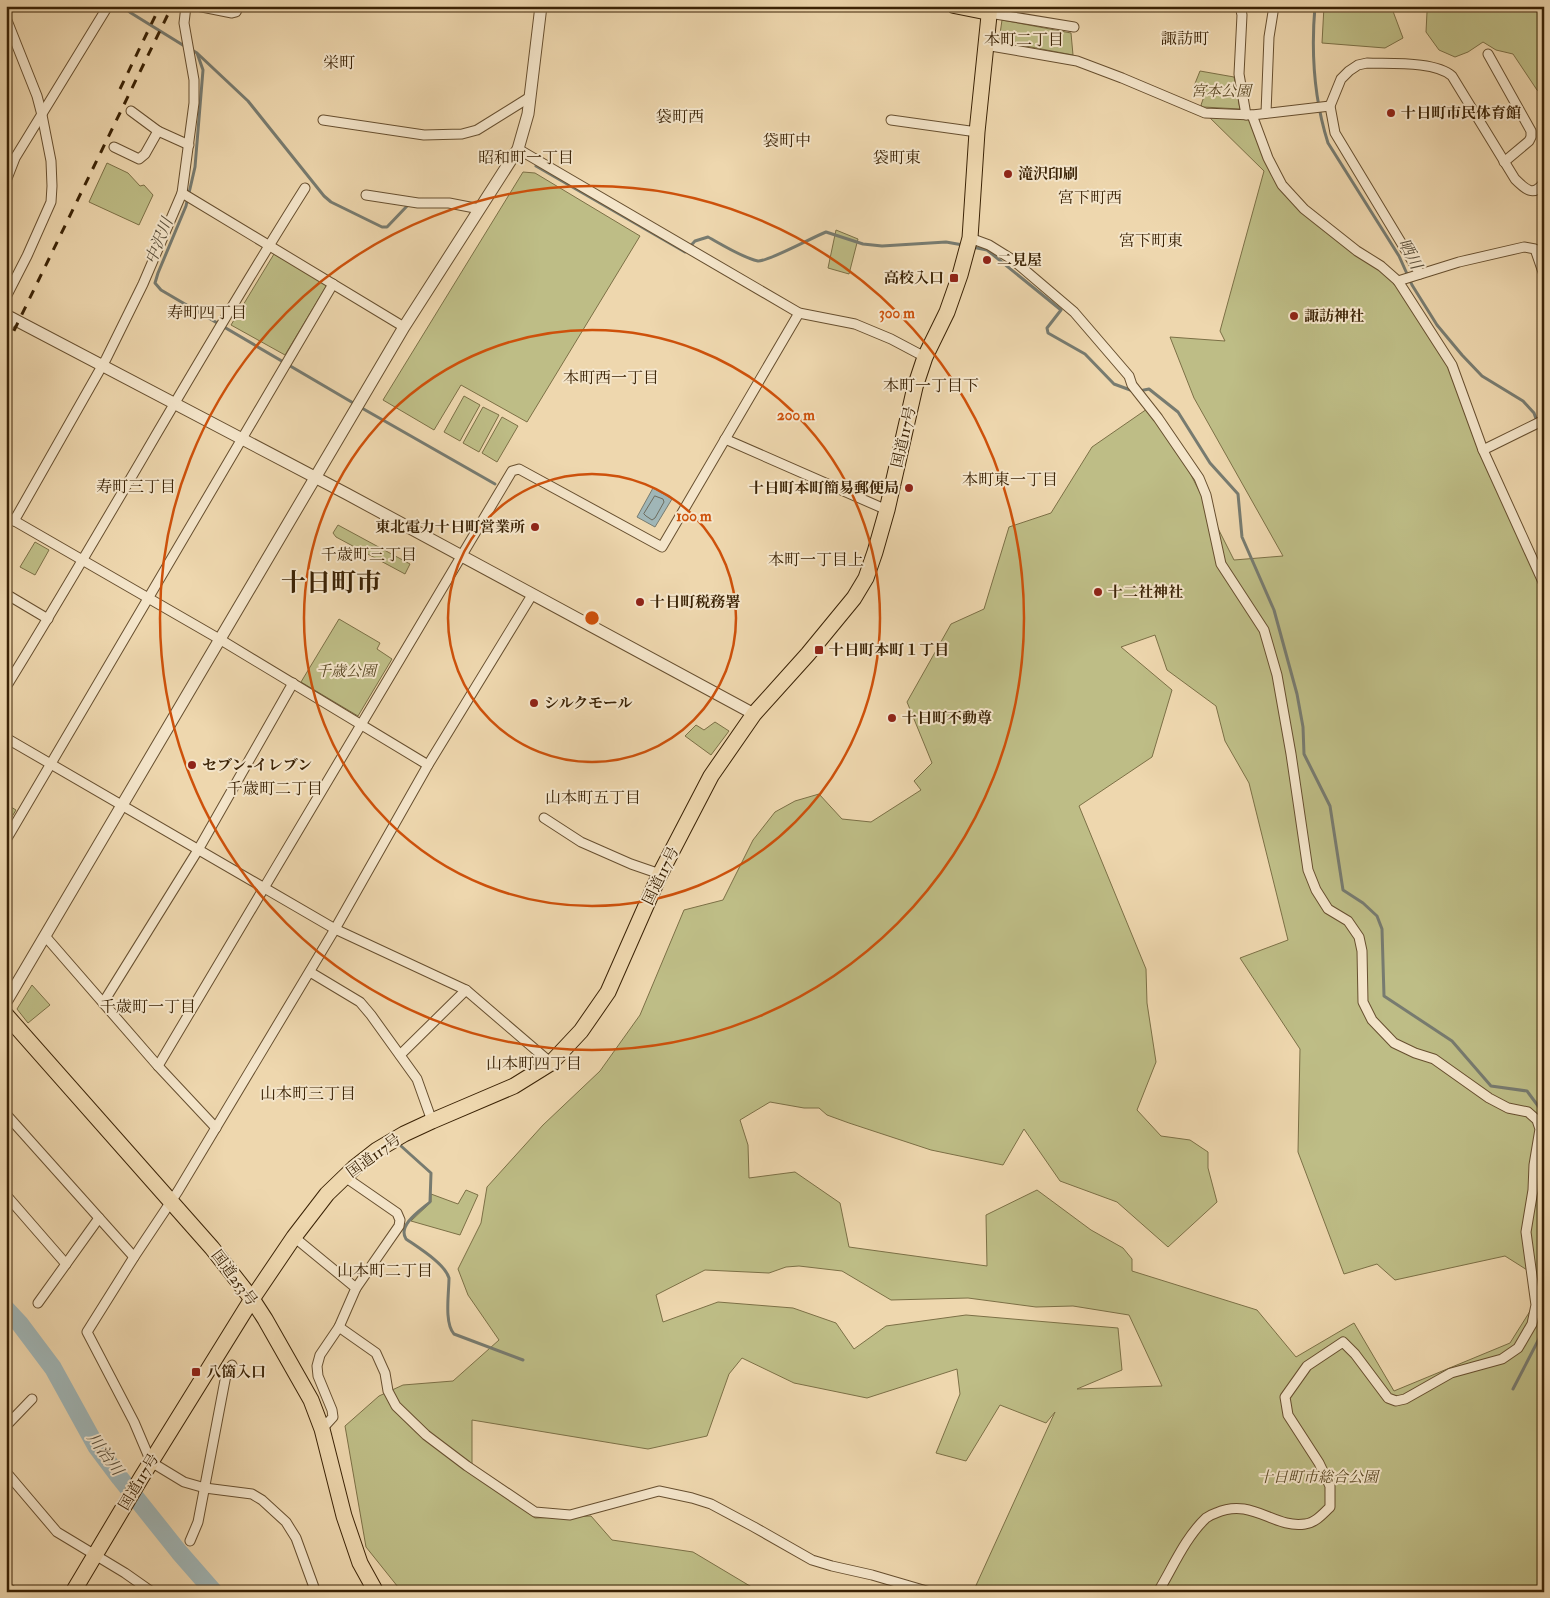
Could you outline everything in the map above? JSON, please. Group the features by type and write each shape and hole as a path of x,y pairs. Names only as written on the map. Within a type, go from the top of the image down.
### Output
{"highway":[{"name":"国道117号","path":"73,1592 252,1299 294,1237 327,1194 377,1150 404,1134 514,1086 551,1063 581,1031 608,992 660,874 711,776 754,714 808,654 854,598 866,578 887,510 915,387 925,357 948,312 970,238 977,132 989,10"},
{"name":"国道253号","path":"6,1016 172,1201 252,1299 311,1400 322,1429 360,1563 376,1592"}],"main road":[{"path":"954,6 989,10"}],"street":[{"path":"6,181 15,158 108,6"},
{"path":"186,6 184,23 194,80 194,103 182,193 143,284 102,366 10,518 220,640 428,766"},
{"path":"197,6 232,13 236,12 239,6"},
{"path":"8,995 45,936 404,327 518,148 528,114 541,6"},
{"path":"1240,6 1242,15 1239,74 1249,115 1282,185 1304,209 1357,251 1381,266 1398,281 1452,365 1482,450 1543,582"},
{"path":"1266,114 1269,37 1274,6"},
{"path":"989,10 1074,27"},
{"path":"6,18 37,96 51,161 51,202 6,297"},
{"path":"986,45 1077,61 1205,113 1249,115 1327,106"},
{"path":"1488,54 1532,136 1529,141 1504,162"},
{"path":"1420,274 1335,132 1327,106 1340,79 1349,71 1358,65 1367,63 1432,67 1446,71 1452,76 1515,179 1524,189 1534,191 1544,182"},
{"path":"323,120 424,135 462,134 477,130 530,96"},
{"path":"131,111 158,131 189,145"},
{"path":"891,120 977,132"},
{"path":"114,147 139,159 145,154 158,131"},
{"path":"518,148 799,313 855,324 892,339 925,357"},
{"path":"6,687 9,675 48,619 174,403 305,188"},
{"path":"182,193 404,327"},
{"path":"366,195 418,203 449,203 480,209"},
{"path":"970,238 989,245 1013,260 1074,312 1129,376 1132,385 1158,418 1199,478 1206,495 1222,564 1264,630 1276,675 1291,754 1308,870 1316,890 1328,909 1348,921 1359,937 1362,950 1363,1002 1372,1020 1394,1043 1434,1059 1489,1098 1508,1108 1528,1112 1538,1120 1540,1129 1526,1232 1536,1305 1532,1324 1518,1348 1502,1359 1451,1373 1405,1399 1396,1402 1388,1398 1355,1354 1343,1342 1307,1366 1285,1397 1288,1415 1330,1486 1330,1507 1320,1518 1306,1524 1287,1523 1259,1512 1242,1508 1225,1509 1208,1516 1192,1534 1158,1592"},
{"path":"1398,281 1464,260 1524,247 1535,249 1544,275"},
{"path":"6,840 332,284"},
{"path":"158,1066 512,471 520,469 662,547 799,313"},
{"path":"6,331 10,317 315,478 754,714"},
{"path":"1482,450 1544,420"},
{"path":"724,439 887,510"},
{"path":"6,594 48,619"},
{"path":"315,1590 296,1538 286,1522 262,1500 252,1494 235,1490 205,1488 184,1482 151,1462 134,1422 88,1332 134,1257 172,1201 310,972 428,766 532,595"},
{"path":"104,1003 198,850 293,684"},
{"path":"6,738 335,929 466,990 551,1063"},
{"path":"544,818 582,842 631,864 660,874"},
{"path":"45,936 158,1066 216,1128"},
{"path":"310,972 360,1002 371,1015 417,1079 432,1121"},
{"path":"400,1055 466,990"},
{"path":"8,1120 134,1257"},
{"path":"322,1429 333,1417 318,1376 317,1366 320,1355 339,1327 356,1288 399,1226 400,1220 397,1213 345,1177"},
{"path":"6,1195 66,1264"},
{"path":"38,1303 99,1218"},
{"path":"294,1237 356,1288"},
{"path":"339,1327 376,1353 385,1374 388,1391 396,1406 420,1429 467,1466 535,1512 570,1515 658,1491 711,1504 812,1560 930,1592"},
{"path":"190,1541 198,1522 226,1375 232,1364"},
{"path":"6,1426 32,1399"},
{"path":"6,1472 57,1532 125,1573 152,1592"},
{"path":"6,1587 14,1592"}],"green space":[{"path":"1324,6 1391,6 1403,38 1385,48 1322,43"},
{"path":"1425,6 1544,6 1544,95 1537,90 1513,54 1496,50 1483,42 1468,52 1455,57 1439,50 1426,32 1427,12"},
{"path":"1002,20 1071,33 1073,55 999,41"},
{"name":"宮本公園","path":"1200,71 1234,77 1240,109 1203,107 1201,105 1206,91 1194,86"},
{"name":"十日町市総合公園","path":"1205,113 1246,115 1261,140 1282,185 1398,281 1460,385 1544,584 1544,1592 973,1592 1055,1412 1046,1423 1000,1405 966,1461 936,1453 960,1394 957,1369 867,1398 794,1383 742,1358 729,1374 707,1436 648,1449 472,1420 472,1467 535,1518 591,1516 612,1540 693,1552 760,1592 402,1592 366,1547 345,1426 379,1396 403,1385 453,1381 499,1340 468,1295 458,1269 481,1223 487,1187 543,1125 600,1071 640,1015 684,910 723,900 753,840 775,812 795,801 819,794 842,819 871,822 921,790 914,781 932,763 907,702 951,624 984,609 1009,527 1051,513 1092,447 1147,409 1188,469 1234,560 1283,556 1194,398 1170,337 1225,341 1220,331 1264,171","holes":["1155,635 1167,670 1216,706 1225,741 1249,783 1288,940 1240,958 1300,1049 1298,1152 1344,1274 1377,1264 1395,1280 1505,1256 1535,1275 1532,1308 1510,1343 1394,1391 1354,1323 1296,1357 1257,1310 1132,1271 1132,1259 1123,1248 1091,1230 1037,1190 986,1215 987,1266 849,1247 840,1203 795,1172 749,1178 748,1145 740,1120 770,1102 804,1108 819,1108 827,1115 931,1150 1003,1165 1024,1129 1060,1181 1117,1202 1168,1247 1217,1202 1208,1168 1208,1152 1190,1140 1161,1136 1137,1110 1156,1062 1147,1003 1146,969 1079,806 1152,757 1172,690 1121,647","799,1266 842,1271 891,1300 968,1298 1036,1307 1073,1306 1129,1315 1162,1386 1077,1389 1122,1370 1118,1328 966,1315 886,1326 854,1349 836,1323 793,1308 718,1302 663,1322 656,1295 705,1270 769,1273 786,1267"]},
{"path":"107,163 128,173 140,186 144,185 153,195 139,225 89,202"},
{"path":"523,172 535,173 640,236 527,422 461,385 434,430 383,400"},
{"path":"836,230 858,239 849,274 828,268"},
{"path":"274,254 327,285 285,355 231,325"},
{"path":"464,396 480,405 460,441 444,432"},
{"path":"483,407 499,415 479,452 463,443"},
{"path":"502,417 518,426 497,462 482,453"},
{"path":"338,525 410,564 405,574 336,537 333,533"},
{"path":"35,542 49,550 35,575 20,567"},
{"name":"千歳公園","path":"339,619 380,643 377,649 392,659 358,716 301,682"},
{"path":"715,722 729,731 711,755 685,736 696,725 704,730"},
{"path":"6,804 16,810 10,820 6,818"},
{"path":"32,985 50,1005 28,1023 17,1009"},
{"path":"466,1190 478,1195 460,1235 411,1221 431,1202 431,1194 458,1204"}],"water":[{"path":"653,488 672,499 655,527 637,517"}],"waterway":[{"name":"中沢川","path":"123,6 131,13 186,47"},
{"name":"晒川","path":"1315,6 1313,41 1315,75 1323,126 1328,143 1399,256 1412,285 1437,325 1482,376 1523,401 1534,413 1540,430 1541,462 1544,479"},
{"name":"中沢川","path":"192,50 197,53 203,70 195,167 186,206 155,283 161,290 355,404"},
{"path":"198,54 248,101 324,196 331,202 382,227 387,227 408,205"},
{"path":"536,166 685,252 695,241 708,237 739,254 758,261 780,254 826,232 863,244 882,246 946,242 963,245"},
{"path":"972,247 987,250 1061,310 1047,328 1048,333 1085,354 1114,384 1133,391"},
{"path":"1139,391 1149,389 1178,412 1210,463 1238,494 1242,537 1274,610 1297,694 1303,727 1304,754 1330,806 1343,890 1363,903 1377,916 1382,929 1384,996 1452,1041 1491,1086 1527,1091 1544,1114"},
{"name":"中沢川","path":"360,407 495,484"},
{"path":"401,1146 431,1173 430,1202 411,1218 407,1223 404,1234 406,1239 431,1257 447,1273 449,1278 448,1315 451,1329 454,1334 523,1360"},
{"path":"1544,1237 1544,1242"},
{"path":"1513,1389 1542,1333 1542,1298 1544,1289"},
{"name":"川治川","path":"6,1309 20,1324 53,1368 96,1446 179,1552 214,1592"}],"railway":[{"path":"120,89 160,6"},
{"path":"6,347 172,6"}],"place":[{"name":"十日町市民体育館","path":"1391,113"},
{"name":"滝沢印刷","path":"1008,174"},
{"name":"二見屋","path":"987,260"},
{"name":"高校入口","path":"954,278"},
{"name":"諏訪神社","path":"1294,316"},
{"name":"十日町本町簡易郵便局","path":"909,488"},
{"name":"東北電力十日町営業所","path":"535,527"},
{"name":"十二社神社","path":"1098,592"},
{"name":"十日町税務署","path":"640,602"},
{"name":"十日町本町１丁目","path":"819,650"},
{"name":"シルクモール","path":"534,703"},
{"name":"十日町不動尊","path":"892,718"},
{"name":"セブン-イレブン","path":"192,765"},
{"name":"八箇入口","path":"196,1372"}],"district":[{"name":"諏訪町","path":"1185,39"},
{"name":"本町二丁目","path":"1024,40"},
{"name":"栄町","path":"339,63"},
{"name":"袋町西","path":"680,117"},
{"name":"袋町中","path":"787,141"},
{"name":"昭和町一丁目","path":"526,158"},
{"name":"袋町東","path":"897,158"},
{"name":"宮下町西","path":"1090,198"},
{"name":"宮下町東","path":"1151,241"},
{"name":"寿町四丁目","path":"207,313"},
{"name":"本町西一丁目","path":"611,378"},
{"name":"本町一丁目下","path":"931,386"},
{"name":"本町東一丁目","path":"1010,480"},
{"name":"寿町三丁目","path":"136,487"},
{"name":"千歳町三丁目","path":"369,555"},
{"name":"本町一丁目上","path":"816,560"},
{"name":"十日町市","path":"331,583"},
{"name":"千歳町二丁目","path":"275,789"},
{"name":"山本町五丁目","path":"593,798"},
{"name":"千歳町一丁目","path":"148,1007"},
{"name":"山本町四丁目","path":"534,1064"},
{"name":"山本町三丁目","path":"308,1094"},
{"name":"山本町二丁目","path":"385,1271"}]}
